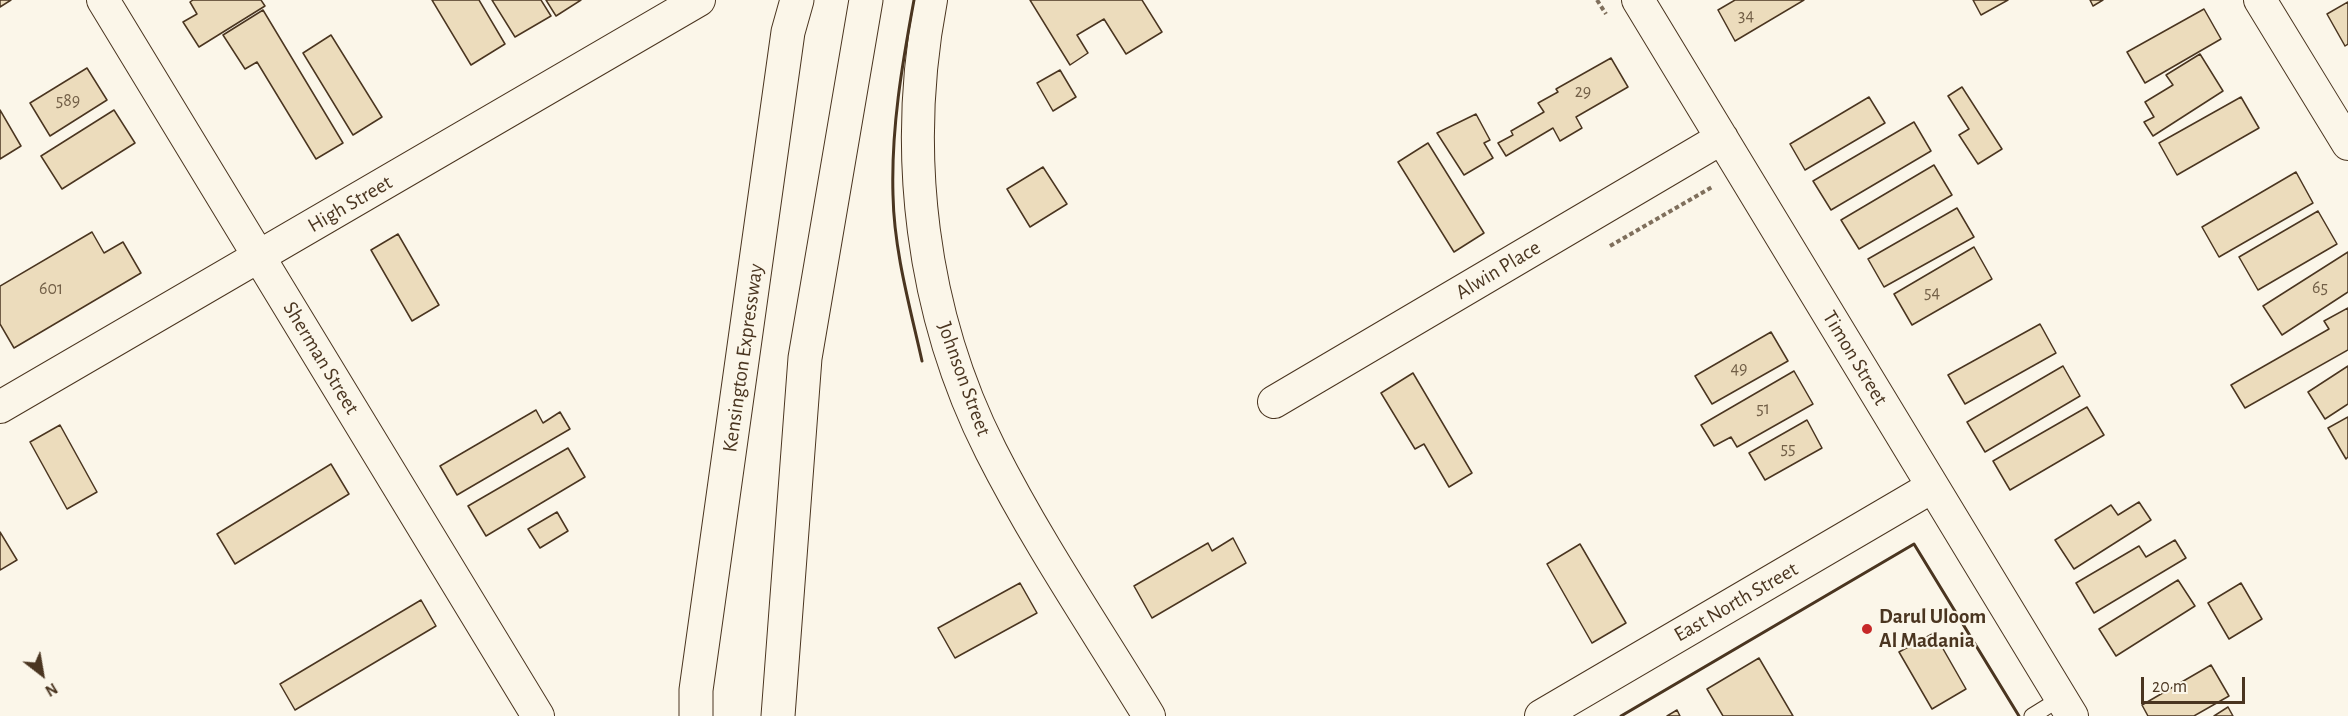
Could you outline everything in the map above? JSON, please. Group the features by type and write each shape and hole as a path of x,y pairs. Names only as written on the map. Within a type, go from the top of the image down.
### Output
{"highway":[{"name":"Kensington Expressway","path":"694,707 788,32 797,0"},
{"path":"778,716 805,358 866,0"}],"street":[{"name":"Sherman Street","path":"104,0 538,716"},
{"name":"High Street","path":"0,408 699,0"},
{"name":"Johnson Street","path":"931,0 918,97 917,155 924,234 939,312 969,401 990,449 1014,493 1149,716"},
{"name":"Timon Street","path":"1638,0 2067,707"},
{"path":"2260,0 2348,144"},
{"name":"Alwin Place","path":"1274,402 1722,138"},
{"name":"East North Street","path":"1541,716 1932,487"}],"lane":[{"path":"2032,716 2067,707"}],"building":[{"path":"0,0 11,0 0,7"},
{"path":"193,0 261,0 265,6 199,47 183,22 197,14 190,2"},
{"path":"432,0 479,0 505,44 471,65"},
{"path":"492,0 541,0 551,16 515,37"},
{"path":"546,0 581,0 556,16"},
{"path":"1030,0 1142,0 1162,32 1126,54 1104,19 1077,35 1088,53 1070,65"},
{"path":"1735,0 1804,0 1735,41 1718,10"},
{"path":"1973,0 2008,0 1981,15"},
{"path":"2090,0 2103,0 2093,6"},
{"path":"2348,2 2348,44 2345,46 2327,14"},
{"path":"2204,9 2221,39 2145,83 2127,52"},
{"path":"263,10 343,143 316,159 257,62 245,69 223,35"},
{"path":"331,35 382,117 353,135 303,53"},
{"path":"2200,54 2223,91 2153,136 2144,122 2154,117 2145,102 2173,85 2166,75"},
{"path":"1611,58 1628,87 1576,117 1582,128 1560,141 1553,128 1506,156 1498,143 1513,135 1511,131 1544,112 1538,103 1558,92 1556,89"},
{"path":"87,68 107,100 50,136 30,103"},
{"path":"1060,70 1076,97 1053,111 1037,83"},
{"path":"1962,87 2002,149 1978,164 1959,135 1969,129 1948,96"},
{"path":"1869,97 1885,123 1805,170 1790,144"},
{"path":"2241,97 2259,128 2177,175 2159,143"},
{"path":"0,110 21,146 0,159"},
{"path":"114,110 135,143 62,189 41,156"},
{"path":"1476,114 1490,140 1484,143 1493,158 1464,175 1437,133"},
{"path":"1914,122 1931,151 1831,210 1813,181"},
{"path":"1428,143 1484,233 1454,252 1398,162"},
{"path":"1934,165 1952,195 1859,249 1841,220"},
{"path":"1043,167 1067,204 1030,227 1007,189"},
{"path":"2296,172 2313,203 2219,257 2202,227"},
{"path":"1957,208 1974,237 1884,287 1868,259"},
{"path":"2318,211 2337,244 2258,290 2239,257"},
{"path":"92,232 104,253 123,242 141,273 14,348 0,324 0,286"},
{"path":"398,234 439,305 412,321 371,250"},
{"path":"1974,247 1992,279 1912,325 1894,294"},
{"path":"2348,252 2348,292 2282,335 2263,306"},
{"path":"2348,308 2348,350 2245,408 2231,385 2329,329 2324,321"},
{"path":"2040,324 2056,353 1965,404 1948,375"},
{"path":"1771,332 1788,361 1712,404 1695,376"},
{"path":"2063,366 2080,396 1985,452 1967,422"},
{"path":"2348,366 2348,404 2325,419 2308,392"},
{"path":"1794,371 1813,404 1737,447 1731,437 1714,446 1701,425"},
{"path":"1413,373 1472,473 1449,487 1424,444 1415,449 1381,393"},
{"path":"2087,407 2104,435 2010,490 1993,461"},
{"path":"536,410 543,423 560,412 570,429 457,495 440,466"},
{"path":"2348,417 2348,457 2346,459 2328,428"},
{"path":"1807,420 1822,448 1765,480 1749,453"},
{"path":"60,425 97,492 67,509 30,442"},
{"path":"568,448 585,477 486,536 468,506"},
{"path":"331,464 349,494 235,564 217,534"},
{"path":"2139,502 2151,520 2074,569 2055,540 2111,505 2118,515"},
{"path":"557,512 568,531 540,548 528,529"},
{"path":"0,532 17,560 0,570"},
{"path":"1233,538 1246,563 1152,618 1134,586 1208,543 1212,551"},
{"path":"2175,540 2186,558 2094,613 2076,583 2139,546 2146,557"},
{"path":"1580,544 1626,623 1592,643 1547,564"},
{"path":"2178,580 2195,606 2116,656 2099,629"},
{"path":"1020,583 1037,613 955,658 938,628"},
{"path":"2241,583 2262,619 2229,639 2208,603"},
{"path":"421,600 436,626 295,710 280,684"},
{"path":"1934,633 1966,689 1932,709 1899,652"},
{"path":"1759,658 1793,716 1723,716 1707,689"},
{"path":"2211,665 2229,696 2194,716 2148,716 2142,705"},
{"path":"2228,707 2233,716 2214,716"},
{"path":"1677,710 1680,716 1667,716"}],"wall":[{"path":"914,0 896,121 893,195 899,258 922,361"},
{"path":"1621,716 1914,544 2019,716"}],"place":[{"name":"Darul Uloom Al Madania","path":"1867,629"}]}
